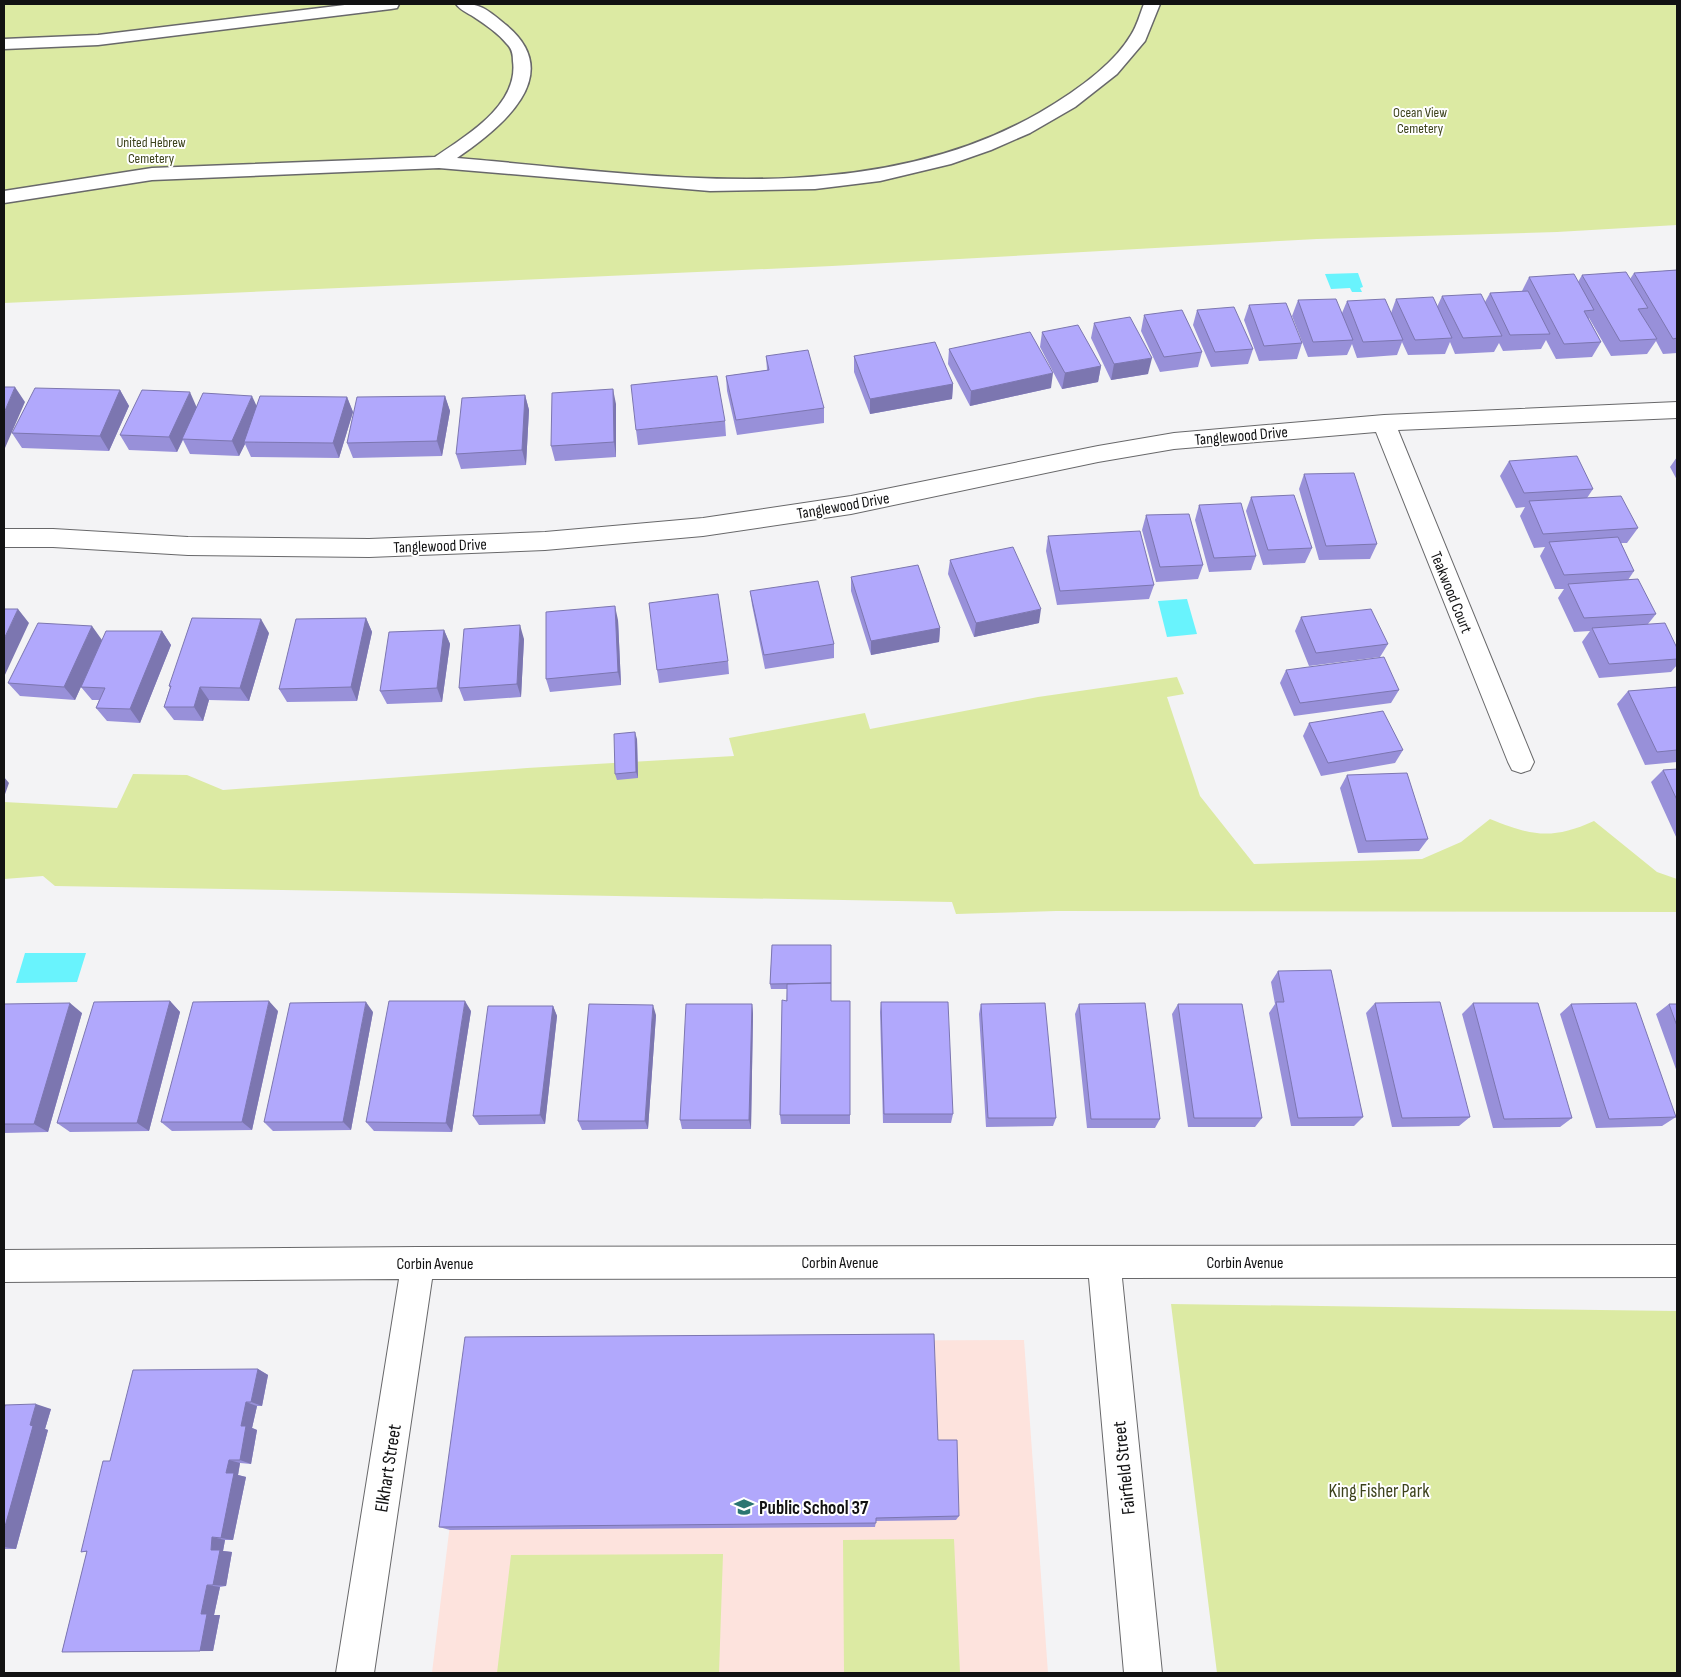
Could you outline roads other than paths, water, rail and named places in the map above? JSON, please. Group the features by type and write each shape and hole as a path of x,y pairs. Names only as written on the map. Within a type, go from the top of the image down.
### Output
{"street":[{"name":"Tanglewood Drive","path":"4,538 52,538 188,546 368,548 545,541 703,527 851,505 1098,454 1174,441 1384,423 1677,410"},
{"name":"Teakwood Court","path":"1384,423 1521,762"},
{"name":"Corbin Avenue","path":"4,1266 418,1263 1677,1261"},
{"name":"Fairfield Street","path":"1104,1262 1143,1673"},
{"name":"Elkhart Street","path":"355,1673 418,1263"}],"lane":[{"path":"4,44 98,40 391,4"},
{"path":"439,162 474,139 501,113 518,91 524,68 521,52 509,37 479,12 464,4"},
{"path":"4,197 152,174 439,162 710,185 815,183 880,175 945,160 985,146 1024,129 1069,103 1111,70 1139,37 1152,4"}],"water":[{"path":"1358,273 1363,287 1360,288 1362,292 1352,292 1350,288 1331,289 1325,274"},
{"path":"1187,599 1197,634 1167,637 1158,601"},
{"path":"25,953 86,953 77,982 16,983"}],"place":[{"name":"Public School 37","path":"744,1507"}],"park label":[{"name":"Ocean View Cemetery","path":"1420,120"},
{"name":"United Hebrew Cemetery","path":"151,150"},
{"name":"King Fisher Park","path":"1379,1490"}]}
